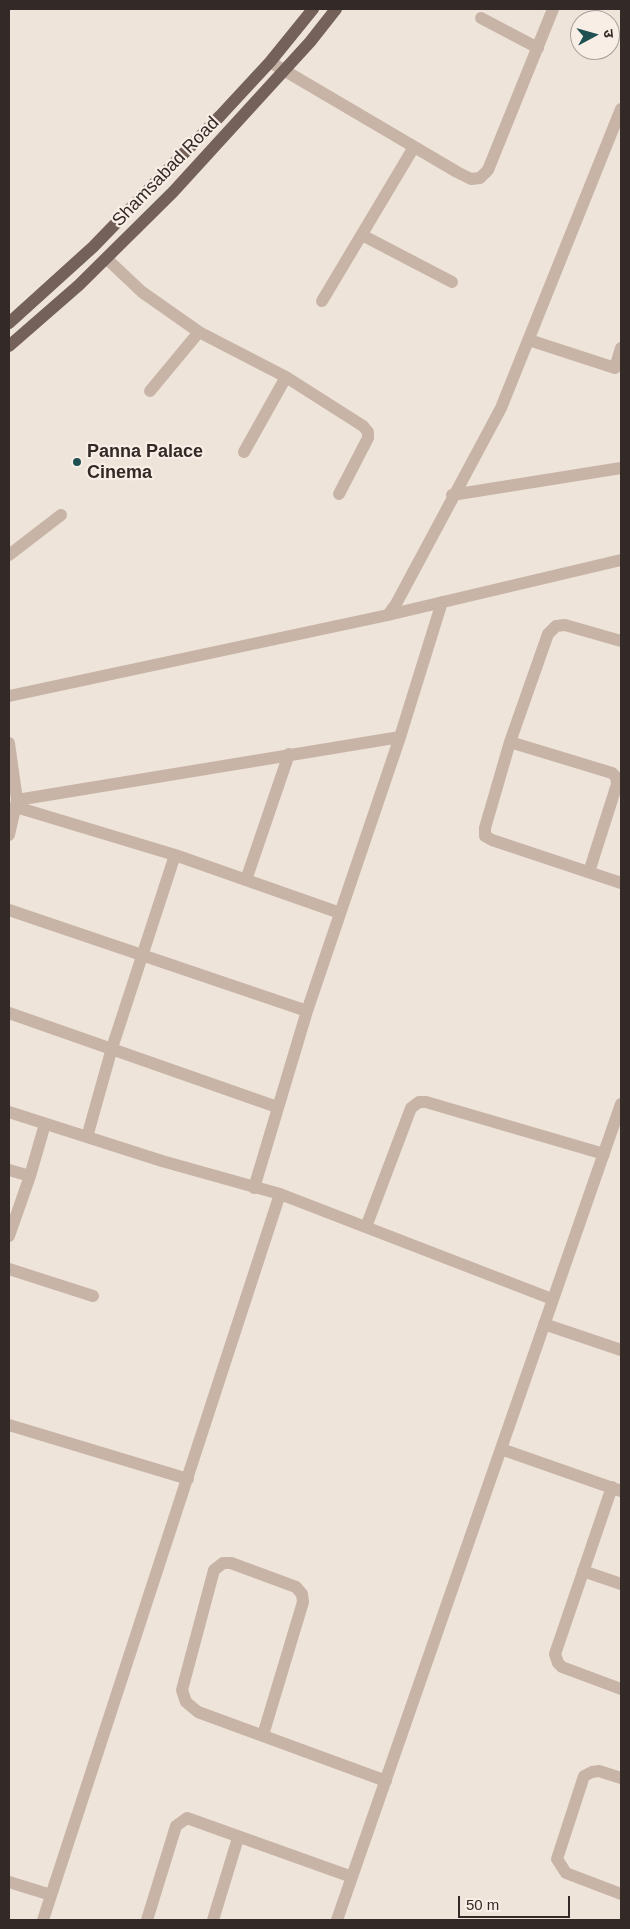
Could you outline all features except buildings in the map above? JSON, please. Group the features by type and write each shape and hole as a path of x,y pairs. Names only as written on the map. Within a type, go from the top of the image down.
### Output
{"main road":[{"name":"Shamsabad Road","path":"9,323 93,248 270,62 313,9"},
{"name":"Shamsabad Road","path":"9,346 107,259 173,192 284,71 336,9"}],"street":[{"path":"270,62 457,172 471,178 480,178 488,170 553,9"},
{"path":"481,18 538,48"},
{"path":"388,615 396,604 452,495 501,408 616,135 621,109"},
{"path":"322,301 414,147"},
{"path":"362,236 452,282"},
{"path":"107,259 142,292 199,332 286,377 368,432 368,438 339,494"},
{"path":"150,391 199,332"},
{"path":"529,340 618,369 621,348"},
{"path":"244,452 286,377"},
{"path":"452,495 621,468"},
{"path":"9,556 61,514"},
{"path":"9,696 388,615 621,560"},
{"path":"254,1188 307,1011 400,737 442,602"},
{"path":"621,641 565,624 556,626 548,634 510,742 485,828 485,836 492,840 621,883"},
{"path":"16,803 289,754 400,737"},
{"path":"510,742 612,773 616,777 617,784 589,872"},
{"path":"9,743 16,803 9,835"},
{"path":"246,880 289,754"},
{"path":"16,803 175,854 340,913"},
{"path":"87,1137 112,1048 175,854"},
{"path":"9,910 307,1011"},
{"path":"9,1013 277,1107"},
{"path":"366,1228 411,1108 419,1102 426,1102 604,1154"},
{"path":"337,1920 621,1104"},
{"path":"9,1112 254,1188 280,1194 552,1299"},
{"path":"9,1236 30,1176 45,1124"},
{"path":"9,1170 30,1176"},
{"path":"43,1920 280,1194"},
{"path":"9,1270 93,1296"},
{"path":"544,1324 621,1350"},
{"path":"9,1425 188,1479"},
{"path":"501,1449 616,1489 583,1571 555,1654 558,1663 562,1667 621,1689"},
{"path":"262,1735 303,1602 302,1594 296,1587 231,1563 223,1563 214,1570 182,1690 186,1702 198,1712 386,1781"},
{"path":"583,1571 621,1584"},
{"path":"621,1778 599,1771 584,1776 557,1859 566,1873 621,1894"},
{"path":"147,1920 176,1826 180,1821 191,1819 238,1838 352,1877"},
{"path":"213,1920 238,1838"},
{"path":"9,1882 51,1895"}],"place":[{"name":"Panna Palace Cinema","path":"77,462"}]}
